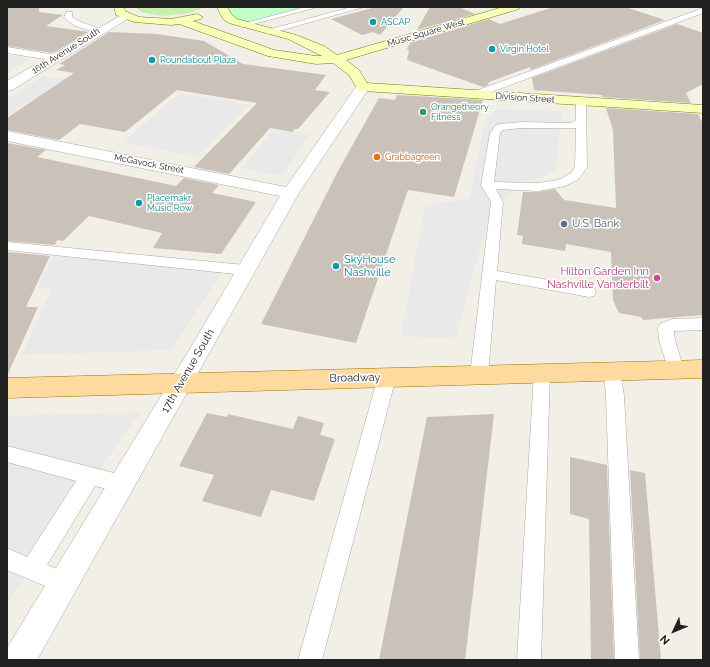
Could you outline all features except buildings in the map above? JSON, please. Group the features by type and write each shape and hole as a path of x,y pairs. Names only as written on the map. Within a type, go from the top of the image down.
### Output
{"main road":[{"name":"Music Square West","path":"336,59 515,7"},
{"path":"122,11 153,22 182,21 217,10 242,25 307,43 336,59 354,73 363,87"},
{"path":"182,21 272,53 316,60 336,59"},
{"name":"Division Street","path":"363,87 702,109"},
{"name":"Broadway","path":"7,388 703,369"}],"street":[{"name":"16th Avenue South","path":"7,87 99,30 122,11"},
{"name":"17th Avenue South","path":"20,660 290,192 363,87"},
{"name":"McGavock Street","path":"7,136 290,192"}],"lane":[{"path":"242,25 314,7"},
{"path":"268,31 360,7"},
{"path":"694,7 703,10"},
{"path":"474,95 703,10"},
{"path":"69,14 68,18 78,24 99,30"},
{"path":"7,50 56,58"},
{"path":"24,64 40,67"},
{"path":"487,185 538,187 561,183 575,176 582,167 581,102"},
{"path":"479,375 496,202 487,185 495,133 500,128 521,125 572,126 581,121"},
{"path":"7,246 245,270"},
{"path":"489,274 589,292"},
{"path":"676,370 667,340 666,328 672,325 703,324"},
{"path":"612,371 615,396 627,660"},
{"path":"529,660 542,373"},
{"path":"310,660 387,377"},
{"path":"7,454 122,484"},
{"path":"32,569 90,476"},
{"path":"7,559 64,583"}],"green space":[{"path":"135,7 205,7 189,13 162,16 141,12"},
{"path":"227,7 314,7 247,24 232,15 227,10"}],"shaded area":[{"path":"7,55 30,59 7,73"},
{"path":"43,76 108,87 75,111 28,102 7,116 7,99"},
{"path":"180,93 250,105 196,157 123,142"},
{"path":"497,109 563,111 555,170 546,176 523,181 490,213 455,340 401,335 425,205 469,199 486,118"},
{"path":"274,130 310,135 282,176 241,168"},
{"path":"53,256 226,266 171,350 22,355 52,288 38,288"},
{"path":"140,412 7,603 7,416"}],"place":[{"name":"ASCAP","path":"373,22"},
{"name":"Virgin Hotel","path":"492,49"},
{"name":"Roundabout Plaza","path":"152,60"},
{"name":"Orangetheory Fitness","path":"423,112"},
{"name":"Grabbagreen","path":"377,157"},
{"name":"Placemakr Music Row","path":"139,203"},
{"name":"U.S. Bank","path":"564,224"},
{"name":"SkyHouse Nashville","path":"336,266"},
{"name":"Hilton Garden Inn Nashville Vanderbilt","path":"657,278"}]}
